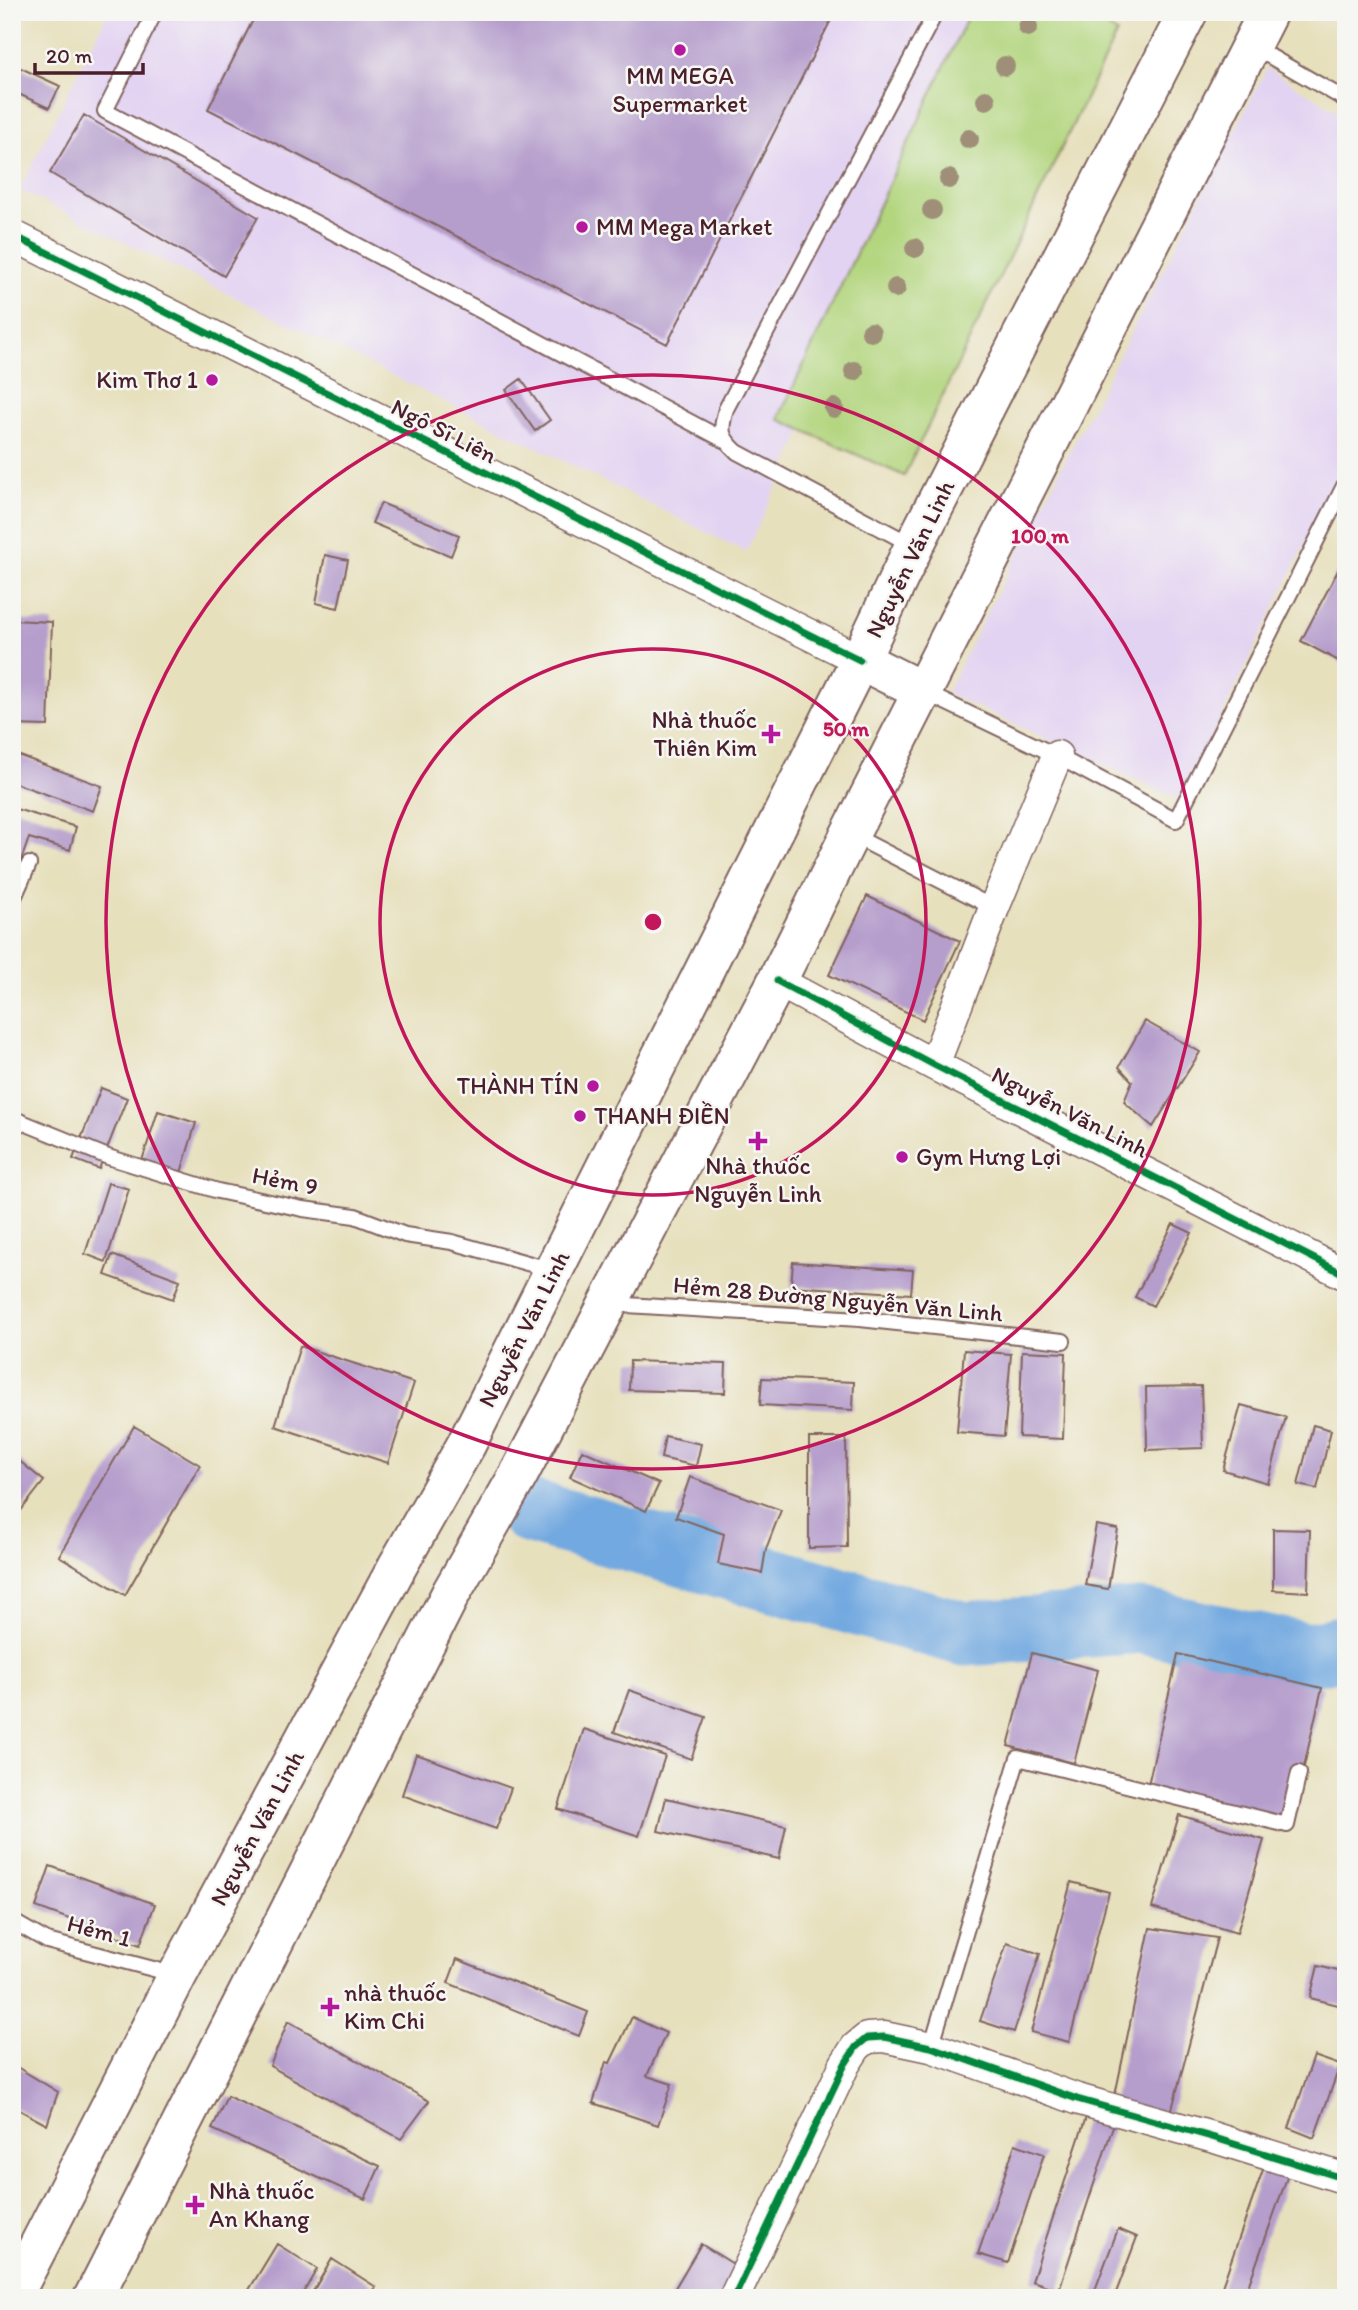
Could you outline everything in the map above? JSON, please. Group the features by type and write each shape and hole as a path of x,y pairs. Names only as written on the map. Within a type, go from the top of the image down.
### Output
{"highway":[{"name":"Nguyễn Văn Linh","path":"12,2298 177,1976 397,1567 466,1445 860,660 914,546 1188,12"},
{"path":"93,2298 451,1593 519,1474 777,981 1260,29"},
{"path":"860,660 924,692"}],"street":[{"name":"Ngô Sĩ Liên","path":"12,236 860,660"},
{"path":"934,1065 994,908 1057,756"},
{"name":"Nguyễn Văn Linh","path":"777,981 934,1065 1346,1275"},
{"path":"734,2298 845,2064 856,2047 867,2038 884,2037 932,2047 1077,2099 1346,2179"}],"lane":[{"path":"156,12 105,111 724,440 737,452 914,546"},
{"path":"724,440 722,426 726,409 936,12"},
{"path":"1260,29 1346,100"},
{"path":"924,692 1057,756 1175,820 1346,482"},
{"path":"850,834 994,908"},
{"path":"12,902 29,864"},
{"name":"Hẻm 9","path":"12,1118 108,1157 218,1191 303,1209 355,1216 405,1235 452,1241 554,1271"},
{"name":"Hẻm 28 Đường Nguyễn Văn Linh","path":"609,1304 860,1319 1063,1341"},
{"path":"932,2047 1018,1758 1287,1825 1299,1773"},
{"name":"Hẻm 1","path":"12,1921 47,1941 177,1976"}],"shaded area":[{"path":"108,12 999,12 746,552 20,190"},
{"path":"1267,68 1346,117 1346,460 1181,800 946,693"}],"green space":[{"path":"970,12 1083,12 1117,33 904,476 778,419"}],"building":[{"name":"MM Mega Market","path":"257,12 835,12 667,344 208,109"},
{"path":"12,64 60,86 49,108 12,91"},
{"path":"84,115 258,217 224,276 50,173"},
{"path":"521,379 550,420 535,431 506,390"},
{"path":"381,503 459,535 451,556 372,523"},
{"path":"325,555 348,560 338,608 316,603"},
{"path":"1346,555 1346,665 1301,641"},
{"path":"12,620 52,622 48,726 12,725"},
{"path":"12,753 102,786 93,811 12,782"},
{"path":"16,809 76,827 70,850 29,838 17,872 12,870 12,821"},
{"path":"867,896 960,941 923,1020 829,975"},
{"path":"1145,1021 1200,1052 1153,1127 1124,1102 1132,1081 1119,1067"},
{"path":"101,1088 127,1098 99,1169 73,1159"},
{"path":"158,1111 196,1123 177,1186 138,1173"},
{"path":"108,1183 129,1189 106,1262 85,1254"},
{"path":"1173,1224 1192,1233 1153,1306 1135,1297"},
{"path":"112,1255 180,1280 173,1299 105,1275"},
{"path":"793,1262 913,1270 911,1294 791,1286"},
{"path":"300,1346 414,1383 388,1463 275,1426"},
{"path":"964,1350 1011,1354 1004,1436 957,1432"},
{"path":"1022,1351 1066,1353 1063,1439 1019,1437"},
{"path":"630,1361 726,1364 725,1393 629,1390"},
{"path":"762,1378 854,1382 853,1410 760,1405"},
{"path":"1201,1386 1203,1448 1147,1450 1146,1387"},
{"path":"1241,1405 1286,1417 1268,1483 1223,1470"},
{"path":"1313,1425 1331,1430 1317,1489 1298,1485"},
{"path":"134,1426 200,1465 125,1595 59,1556"},
{"path":"665,1436 701,1444 696,1466 661,1458"},
{"path":"809,1438 846,1438 847,1547 809,1548"},
{"path":"582,1450 659,1484 646,1511 570,1477"},
{"path":"12,1455 44,1481 12,1522"},
{"path":"690,1477 781,1510 766,1549 762,1573 718,1564 724,1534 676,1517"},
{"path":"1096,1525 1118,1529 1108,1589 1085,1585"},
{"path":"1273,1529 1310,1530 1308,1592 1273,1590"},
{"path":"1032,1653 1098,1670 1074,1763 1008,1746"},
{"path":"1178,1654 1322,1688 1291,1823 1147,1789"},
{"path":"629,1690 706,1717 691,1759 614,1732"},
{"path":"584,1729 665,1756 639,1836 558,1809"},
{"path":"416,1754 511,1788 496,1829 402,1795"},
{"path":"666,1798 786,1826 779,1859 658,1831"},
{"path":"1179,1815 1264,1840 1237,1933 1152,1908"},
{"path":"50,1866 155,1904 140,1945 36,1907"},
{"path":"1071,1882 1109,1892 1069,2042 1031,2032"},
{"path":"1150,1928 1217,1938 1171,2113 1113,2105"},
{"path":"1007,1943 1040,1954 1014,2032 980,2021"},
{"path":"457,1959 588,2012 579,2036 448,1983"},
{"path":"1318,1966 1346,1973 1346,2007 1310,1998"},
{"path":"632,2017 666,2033 647,2076 672,2084 658,2125 593,2103 606,2062 610,2063"},
{"path":"288,2021 429,2101 401,2139 270,2066"},
{"path":"1314,2056 1340,2065 1314,2138 1289,2128"},
{"path":"12,2064 58,2092 47,2125 12,2106"},
{"path":"227,2096 380,2166 365,2199 212,2129"},
{"path":"1087,2114 1114,2123 1059,2290 1032,2281"},
{"path":"1015,2144 1044,2154 1008,2263 978,2254"},
{"path":"1265,2164 1289,2172 1244,2298 1218,2298"},
{"path":"1118,2229 1137,2237 1114,2298 1092,2298"},
{"path":"277,2244 317,2269 300,2298 244,2298"},
{"path":"701,2244 738,2267 720,2298 669,2298"},
{"path":"332,2259 376,2287 369,2298 309,2298"}],"waterway":[{"path":"531,1512 965,1634 1142,1621 1306,1655 1346,1647"}],"cycle path":[{"path":"12,235 860,660"},
{"path":"777,981 934,1065 1346,1275"},
{"path":"734,2298 845,2064 856,2047 867,2038 884,2037 931,2047 1077,2099 1346,2179"}],"place":[{"name":"MM MEGA Supermarket","path":"680,50"},
{"name":"MM Mega Market","path":"582,227"},
{"name":"Kim Thơ 1","path":"212,380"},
{"name":"Nhà thuốc Thiên Kim","path":"771,734"},
{"name":"THÀNH TÍN","path":"593,1086"},
{"name":"THANH ĐIỀN","path":"580,1116"},
{"name":"Nhà thuốc Nguyễn Linh","path":"758,1141"},
{"name":"Gym Hưng Lợi","path":"902,1157"},
{"name":"nhà thuốc Kim Chi","path":"330,2007"},
{"name":"Nhà thuốc An Khang","path":"195,2205"}]}
